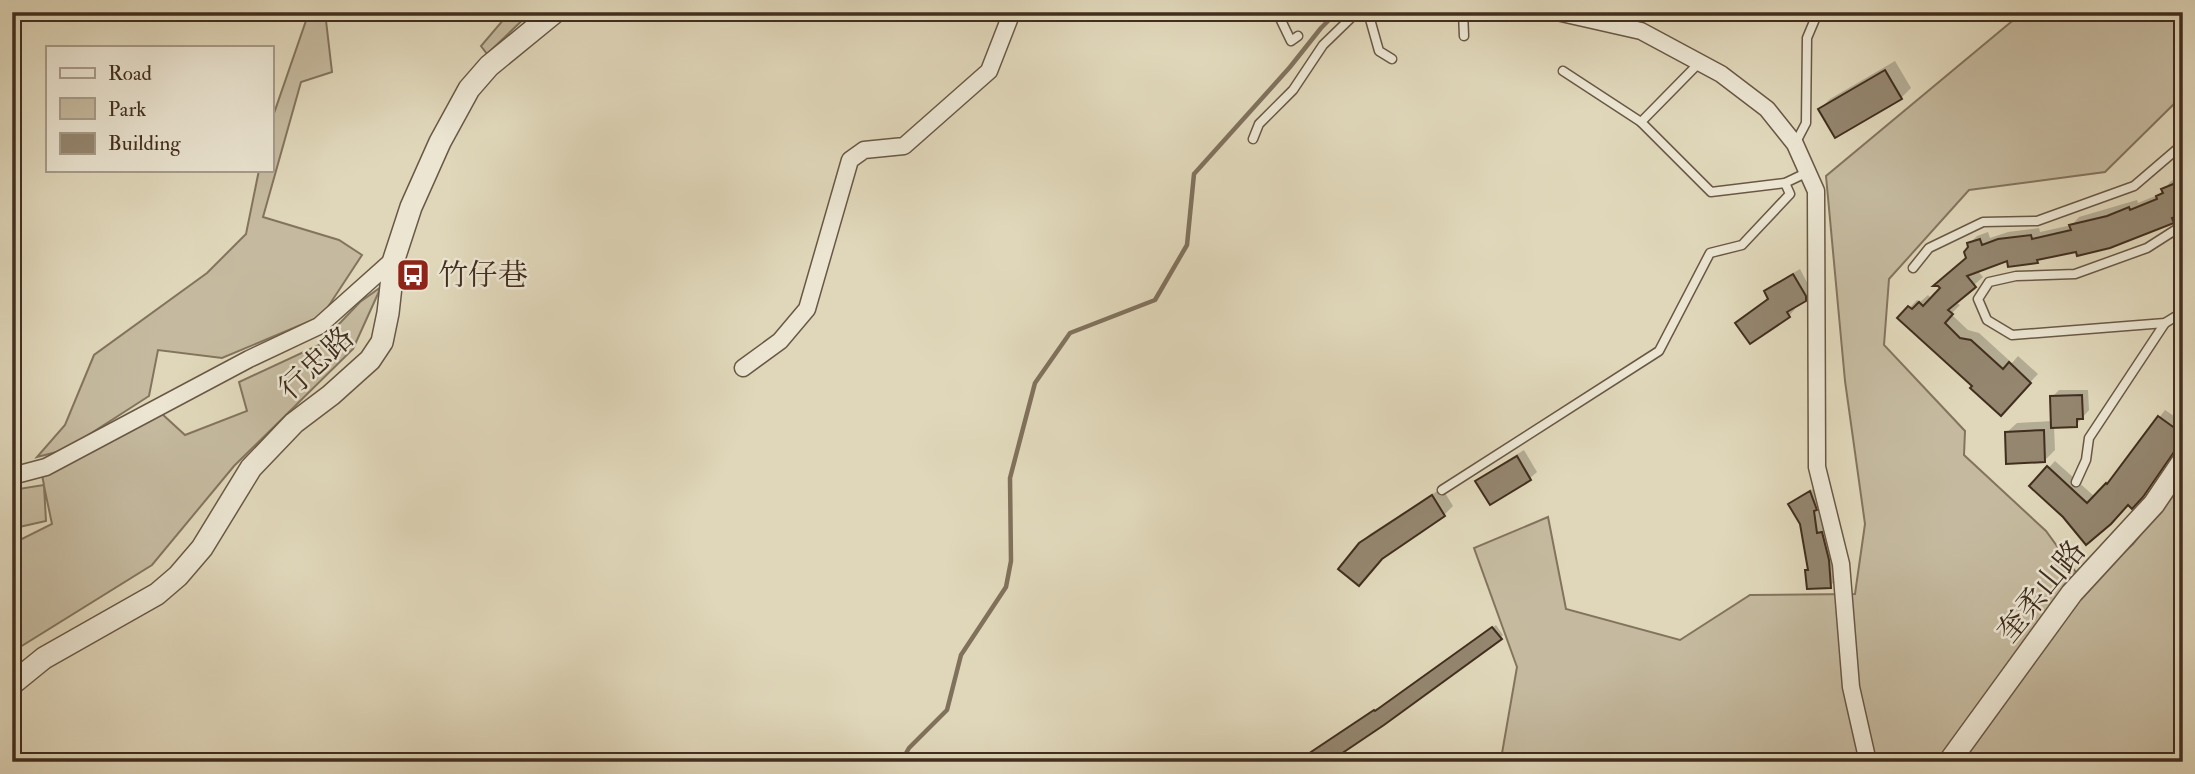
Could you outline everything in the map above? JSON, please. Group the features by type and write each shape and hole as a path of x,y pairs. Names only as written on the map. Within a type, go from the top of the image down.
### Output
{"street":[{"name":"行忠路","path":"12,684 44,658 157,594 178,576 202,548 251,468 294,423 370,360 382,342 394,260 411,207 468,89 489,66 555,12"},
{"path":"743,368 780,341 807,309 850,160 864,150 904,146 989,71 1012,12"},
{"path":"1557,12 1591,15 1641,30 1721,74 1767,109 1795,144 1816,191 1817,467 1840,564 1851,687 1868,762"},
{"path":"12,476 46,467 249,359 319,326 394,260"},
{"name":"奎柔山路","path":"1949,762 2072,593 2154,504 2183,461"}],"lane":[{"path":"1277,12 1291,41 1298,36"},
{"path":"1253,139 1259,124 1293,90 1323,45 1357,12"},
{"path":"1368,12 1379,51 1392,59"},
{"path":"1463,12 1464,36"},
{"path":"1795,144 1806,123 1807,38 1818,12"},
{"path":"1641,122 1700,62"},
{"path":"1563,71 1641,122 1711,192 1784,183 1808,172"},
{"path":"1913,268 1929,248 1983,222 2037,221 2134,186 2183,144"},
{"path":"1442,490 1659,351 1710,253 1742,245 1790,194 1784,183"},
{"path":"2165,323 2012,335 1987,320 1978,299 1989,282 2016,276 2075,274 2147,248 2183,225"},
{"path":"2076,482 2086,460 2089,438 2165,323 2183,312"}],"green space":[{"path":"309,12 325,12 332,72 301,82 263,217 339,240 362,255 322,316 222,358 158,350 149,396 65,450 37,457 65,425 94,355 207,273 246,234 259,172 273,172 273,116"},
{"path":"510,12 531,12 487,54 481,46"},
{"path":"2023,12 2183,12 2183,95 2105,172 1969,190 1889,279 1884,345 1965,431 1964,455 2046,531 2086,586 2133,544 2183,479 2183,762 1505,762 1501,759 1517,667 1474,548 1548,517 1566,609 1680,640 1750,595 1855,594 1865,524 1845,381 1826,176"},
{"path":"381,287 353,349 234,466 152,565 12,652 12,524 20,540 52,524 44,486 46,521 19,527 12,506 12,490 44,485 42,475 161,413 185,435 247,411 239,382 319,345 360,302"}],"building":[{"path":"1885,70 1902,99 1835,138 1818,109"},
{"path":"2183,180 2183,214 2172,218 2174,223 2110,248 2077,256 2076,252 2037,260 2038,263 2008,267 2007,261 1967,276 1976,287 1948,310 1953,314 1945,323 1960,338 1971,340 2003,369 2009,362 2031,383 2001,416 1897,318 1908,306 1912,309 1919,302 1923,306 1940,288 1933,286 1966,258 1964,252 1968,247 1967,243 1980,239 1982,245 1998,239 2031,235 2032,239 2071,230 2069,225 2107,216 2129,207 2130,210 2157,199 2156,196 2163,193 2161,189"},
{"path":"1793,274 1806,296 1806,301 1787,312 1790,317 1750,344 1735,323 1768,299 1764,291"},
{"path":"2082,395 2083,419 2077,419 2077,427 2051,428 2050,396"},
{"path":"2158,416 2183,434 2183,439 2143,497 2132,509 2128,505 2086,545 2063,517 2029,486 2047,466 2087,503 2107,484"},
{"path":"2044,430 2045,462 2006,464 2005,432"},
{"path":"1517,456 1531,480 1490,505 1475,481"},
{"path":"1810,491 1817,510 1814,511 1817,533 1822,532 1829,560 1831,588 1807,589 1805,570 1808,570 1800,524 1788,504"},
{"path":"1432,495 1445,516 1382,559 1359,586 1338,569 1359,543"},
{"path":"1492,627 1502,639 1384,725 1329,762 1296,762 1375,711"}],"waterway":[{"path":"901,762 909,748 947,710 961,655 1006,587 1011,561 1010,478 1035,383 1070,333 1155,300 1187,245 1194,174 1337,12"}],"place":[{"name":"竹仔巷","path":"413,275"}]}
